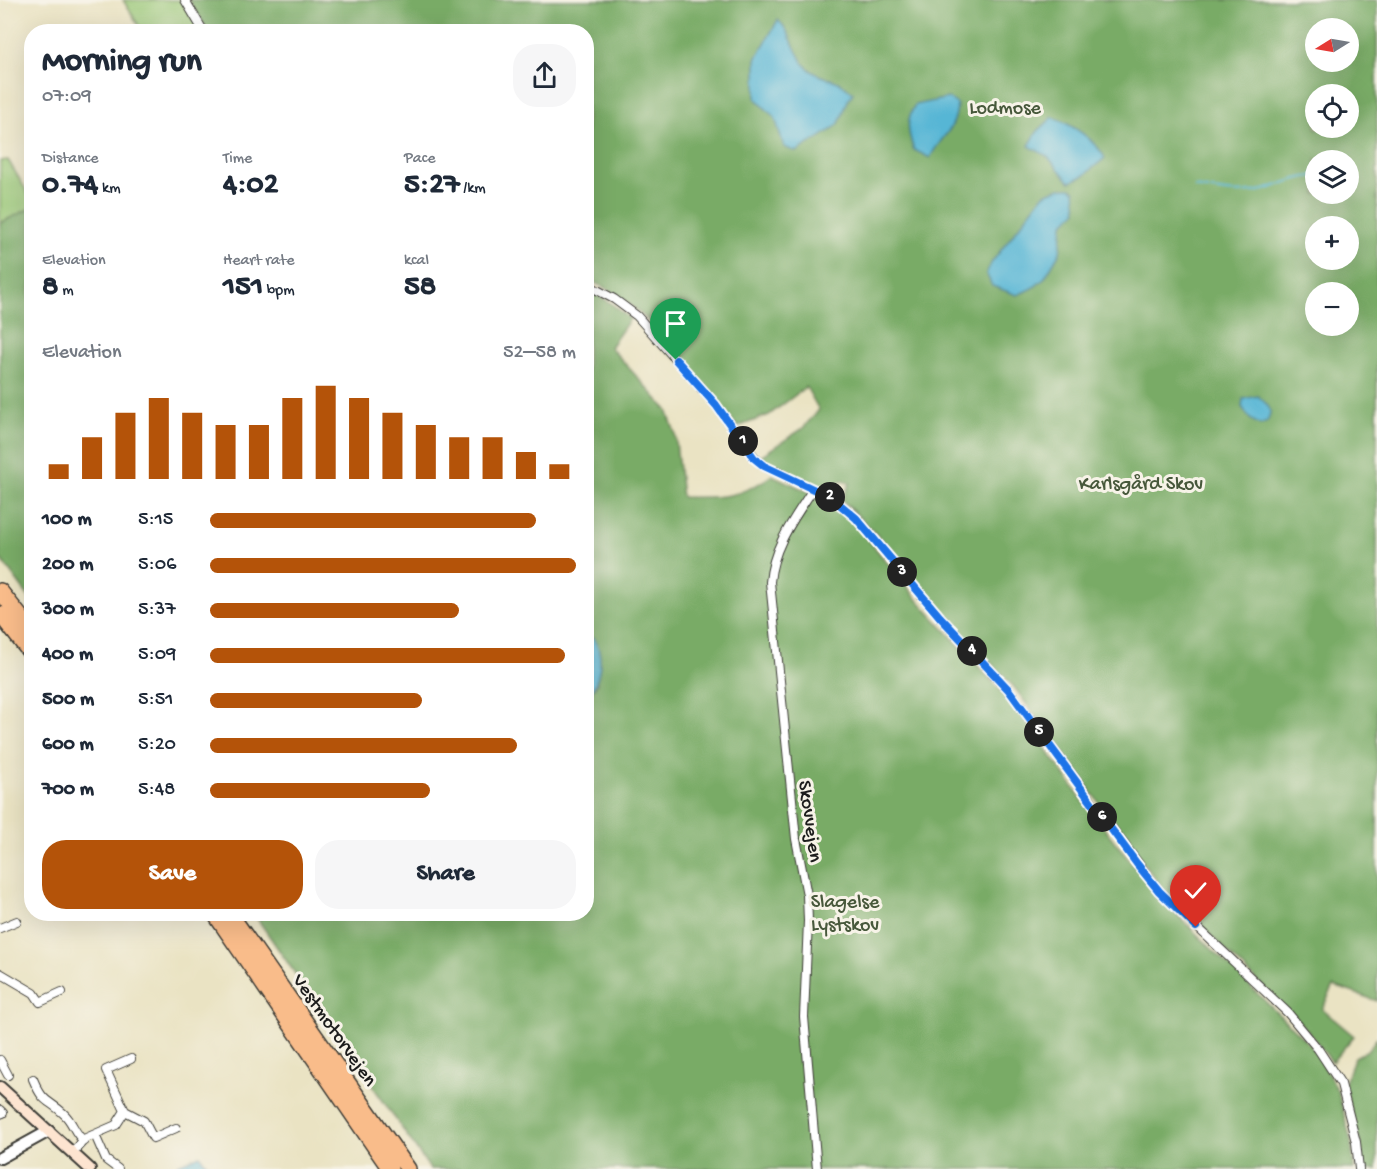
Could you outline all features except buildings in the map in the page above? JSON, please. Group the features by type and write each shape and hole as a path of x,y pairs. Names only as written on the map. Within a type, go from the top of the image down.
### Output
{"highway":[{"path":"0,591 24,621"},
{"path":"0,614 24,645"},
{"name":"Vestmotorvejen","path":"220,921 390,1169"},
{"name":"Vestmotorvejen","path":"235,921 408,1169"}],"main road":[{"path":"0,1087 90,1169"}],"street":[{"path":"185,0 199,24"},
{"path":"594,288 614,298 637,316 716,405 754,458 764,466 832,498 856,518 940,617 1008,689 1159,891 1288,1013 1318,1049 1341,1084 1356,1142 1359,1169"},
{"name":"Skovvejen","path":"813,489 780,541 771,564 770,582 796,839 807,895 804,1017 818,1169"},
{"path":"0,928 17,921"},
{"path":"0,984 3,974 34,993 40,1002 62,992"},
{"path":"131,1059 106,1070 125,1111 144,1121 153,1138 176,1128"},
{"path":"0,1060 8,1075"},
{"path":"33,1079 41,1098 66,1116 74,1134 84,1141"},
{"path":"73,1152 84,1141 116,1125 125,1111"},
{"path":"0,1158 49,1131"},
{"path":"95,1135 106,1160 117,1169"}],"green space":[{"path":"123,0 180,0 196,24 138,24"},
{"name":"Karlsgård Skov","path":"189,0 1377,0 1377,1001 1334,986 1322,1009 1354,1036 1332,1062 1308,1031 1162,888 1014,687 931,601 877,535 842,500 850,483 842,480 826,492 776,469 759,457 802,429 819,410 806,387 769,415 737,427 670,343 630,304 594,283 594,24 204,24"},
{"path":"8,160 24,187 24,211 0,223 0,161"},
{"path":"24,211 24,591 0,558 0,223"},
{"name":"Slagelse Lystskov","path":"594,292 630,319 610,347 667,410 675,433 682,497 730,495 761,483 772,475 822,498 848,515 923,606 1015,706 1089,809 1157,895 1315,1050 1338,1092 1351,1141 1354,1169 430,1169 259,921 594,921 594,688 597,684 594,638"},
{"path":"1377,1038 1377,1169 1362,1169 1362,1149 1344,1085 1355,1057 1368,1050"}],"water":[{"path":"778,20 787,31 799,56 808,68 818,75 841,83 853,93 837,125 796,152 784,147 775,118 756,99 756,59"},
{"path":"948,98 957,104 954,121 930,158 914,150 909,133 910,116 915,105"},
{"path":"1053,117 1082,133 1105,158 1083,176 1070,182 1047,156 1029,146 1037,132"},
{"path":"1060,188 1071,188 1075,191 1077,210 1063,224 1060,252 1044,279 1033,288 1017,295 992,286 986,273 992,262 1044,194"},
{"path":"1258,396 1270,410 1267,422 1260,425 1250,419 1242,407 1243,399"},
{"path":"594,638 600,661 594,686"},
{"path":"200,1155 210,1169 176,1169 178,1164"}],"waterway":[{"path":"1195,187 1246,193 1305,177"}],"route":[{"path":"676,360 716,405 754,458 764,466 832,498 856,518 940,617 1008,689 1137,864 1159,891 1196,927"}],"park label":[{"name":"Lodmose","path":"1005,106"}]}
